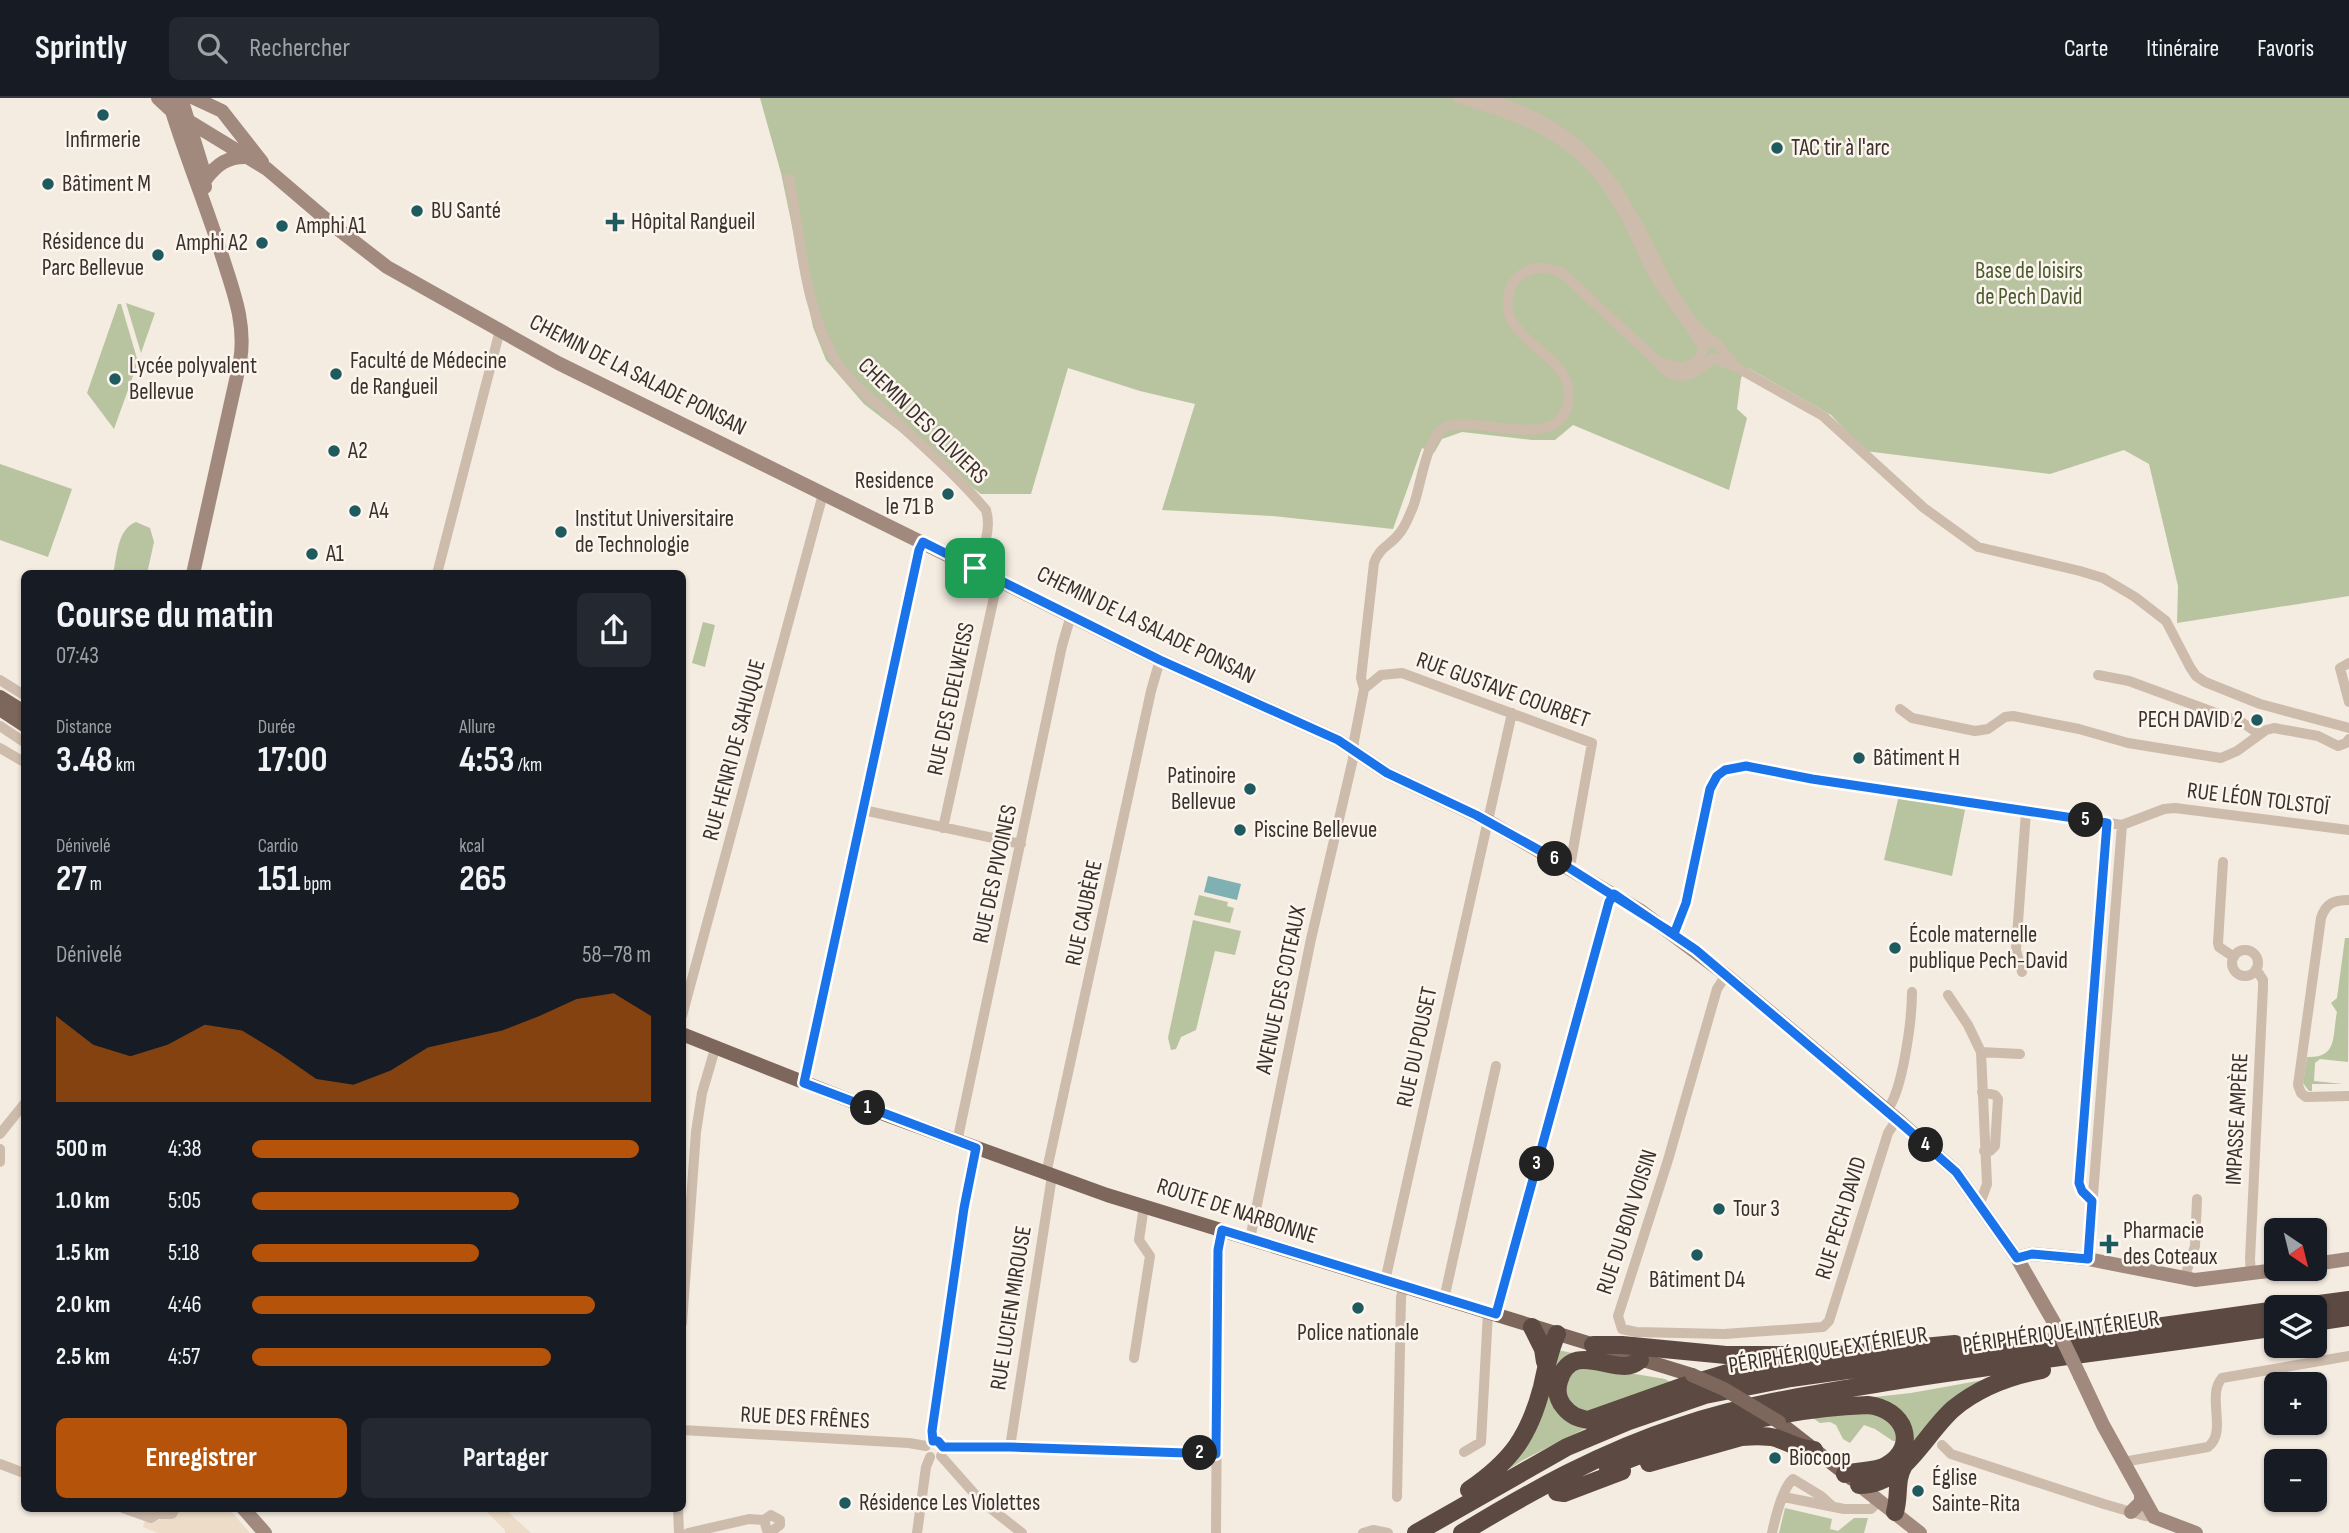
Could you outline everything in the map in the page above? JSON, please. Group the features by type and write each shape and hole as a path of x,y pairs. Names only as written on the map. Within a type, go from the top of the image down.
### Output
{"highway":[{"path":"2327,1303 2349,1300"},
{"name":"PÉRIPHÉRIQUE EXTÉRIEUR","path":"1416,1533 1567,1447 1629,1421 1695,1398 1791,1378 2264,1312"},
{"path":"2327,1320 2349,1317"},
{"path":"1532,1327 1543,1349 1546,1371"},
{"name":"PÉRIPHÉRIQUE INTÉRIEUR","path":"1462,1533 1589,1463 1658,1433 1703,1419 1795,1396 2264,1329"},
{"path":"1409,1533 1409,1529 1496,1470 1515,1450 1531,1425 1557,1335"},
{"path":"1640,1360 1628,1367 1589,1359 1572,1364 1560,1377 1557,1387 1560,1402 1576,1418 1588,1420 1728,1373 1828,1356 2016,1339 2035,1344"},
{"path":"1593,1345 1622,1345 1726,1355 1828,1356"},
{"path":"1852,1479 1884,1481 1905,1463 1953,1410 1979,1391 2028,1373 2082,1363 2099,1353"},
{"path":"1482,1533 1557,1492 1644,1453 1690,1437 1755,1420 1832,1408 1880,1406 1897,1416 1904,1431 1901,1449 1897,1457 1884,1467 1852,1479"},
{"path":"1557,1492 1564,1493 1637,1466 1741,1437 1768,1436 1799,1449 1814,1450"},
{"path":"1895,1512 1899,1497 1897,1480 1905,1463"}],"main road":[{"path":"0,696 21,710"},
{"path":"0,709 21,723"},
{"name":"ROUTE DE NARBONNE","path":"686,1036 957,1142 1049,1175 1692,1375 1724,1389 1779,1422 1852,1479"}],"street":[{"name":"CHEMIN DE LA SALADE PONSAN","path":"158,98 170,104 187,120 267,169 387,267 558,363 1160,660 1305,724 1409,785 1488,821 1614,894 1674,934 1726,975 1835,1074 1892,1115 1956,1172 2017,1258 2056,1326 2123,1462 2154,1517"},
{"path":"181,98 205,180 205,202"},
{"name":"CHEMIN DE LA SALADE PONSAN","path":"194,98 222,111 267,169"},
{"path":"1458,98 1516,115 1566,145 1598,175 1619,205 1664,291 1692,330 1706,356 1735,367 1823,416 1924,508 1969,542 1992,552 2080,570 2103,578 2135,597 2165,621 2190,667 2196,676 2205,682 2260,704 2349,728"},
{"path":"1485,98 1520,109 1558,129 1604,170 1636,219 1678,302 1735,367"},
{"path":"170,104 205,202 239,312 243,346 194,570"},
{"path":"205,180 225,160 248,158"},
{"name":"CHEMIN DES OLIVIERS","path":"789,179 807,285 827,344 854,383 935,457 986,510 987,536 975,568"},
{"name":"AVENUE DES COTEAUX","path":"1250,1239 1308,953 1353,750 1364,689 1361,678 1374,563 1378,553 1400,533 1414,505 1436,437 1443,429 1457,425 1536,430 1553,425 1566,411 1569,392 1562,371 1519,331 1509,318 1507,300 1509,289 1516,278 1540,267 1560,272 1656,360"},
{"path":"439,570 500,330"},
{"path":"1656,360 1683,368 1698,361 1706,343 1717,344"},
{"path":"1656,360 1663,370 1682,377 1702,368 1719,354 1717,344"},
{"name":"RUE HENRI DE SAHUQUE","path":"686,1001 823,494"},
{"path":"804,1083 913,576 923,542"},
{"name":"RUE DES EDELWEISS","path":"943,828 998,579"},
{"name":"RUE DES PIVOINES","path":"957,1142 1062,646 1071,615"},
{"name":"RUE CAUBÈRE","path":"1049,1175 1148,705 1160,660"},
{"path":"2349,663 2340,668 2349,702"},
{"name":"RUE GUSTAVE COURBET","path":"1364,689 1381,675 1402,673 1592,743 1568,867"},
{"path":"2098,676 2141,686 2243,723 2259,734"},
{"path":"0,680 21,693"},
{"path":"1900,709 1912,718 1975,732 1988,729 2005,717 2013,716 2079,729 2128,743 2221,758 2237,751 2266,730 2281,729 2318,736 2339,746 2349,739"},
{"name":"RUE DU POUSET","path":"1385,1280 1512,713"},
{"path":"0,726 21,740"},
{"path":"0,748 21,760"},
{"path":"1674,934 1686,903 1710,789 1717,776 1725,770 1746,766 1812,779 2122,825 2088,1259"},
{"name":"RUE LÉON TOLSTOÏ","path":"2122,825 2164,809 2175,808 2349,831"},
{"path":"863,810 1021,844"},
{"path":"2022,972 2016,950 2026,812"},
{"path":"2092,1201 2082,1191 2079,1183 2107,823"},
{"path":"2223,862 2218,943 2219,947 2234,957"},
{"path":"1464,1452 1481,1442 1492,1313 1609,902 1614,894"},
{"path":"2349,900 2329,903 2321,918 2298,1085 2306,1097 2349,1096"},
{"path":"2242,950 2252,953 2257,962 2256,969 2251,974 2240,975 2233,967 2234,957 2242,950"},
{"name":"IMPASSE AMPÈRE","path":"2251,1273 2249,1259 2263,988 2263,980 2256,969"},
{"name":"RUE DU BON VOISIN","path":"1726,975 1717,989 1698,1050 1668,1160 1618,1323 1628,1332 1724,1334 1823,1327"},
{"path":"1892,1115 1912,1017 1912,992"},
{"path":"1948,995 1968,1025 1981,1052 1983,1151 1987,1184 1982,1198 1973,1195"},
{"path":"686,1269 696,1132 702,1093 715,1049"},
{"path":"1981,1052 2020,1054"},
{"path":"1444,1299 1496,1066"},
{"path":"1982,1092 1995,1095 1998,1099 1995,1146 1990,1151 1983,1151"},
{"path":"0,1134 21,1108"},
{"name":"RUE PECH DAVID","path":"1823,1327 1829,1321 1892,1115"},
{"path":"976,1148 958,1247 932,1431 926,1453 1010,1447 1216,1454"},
{"path":"0,1149 0,1162"},
{"name":"RUE LUCIEN MIROUSE","path":"1010,1447 1049,1175"},
{"path":"2184,1279 2195,1246 2197,1199"},
{"path":"1134,1358 1150,1256 1139,1240 1144,1206"},
{"path":"1216,1533 1218,1250 1222,1230"},
{"path":"2017,1258 2032,1254 2088,1259 2142,1268 2184,1279 2204,1280 2264,1271"},
{"path":"2328,1262 2349,1259"},
{"path":"1397,1497 1401,1297 1404,1286"},
{"path":"2123,1462 2208,1447 2213,1443 2216,1433 2216,1388 2222,1378 2349,1356"},
{"name":"RUE DES FRÊNES","path":"686,1430 929,1444"},
{"path":"917,1533 926,1467 938,1453 938,1441 929,1444"},
{"path":"1942,1445 1951,1454 2154,1517 2196,1533"},
{"path":"938,1453 980,1500 1022,1533"},
{"path":"0,1464 21,1472"},
{"path":"1772,1533 1778,1507 1788,1483 1793,1479 1821,1496 1833,1507"},
{"path":"1852,1479 1920,1533"},
{"path":"2131,1512 2141,1502 2141,1495"},
{"path":"1784,1497 1833,1507 1871,1509 1879,1501"},
{"path":"135,1512 151,1518 158,1512"},
{"path":"236,1512 254,1533"},
{"path":"247,1512 265,1533"},
{"path":"678,1512 678,1533"},
{"path":"688,1533 749,1519 764,1520"},
{"path":"1363,1533 1373,1530 1387,1532"}],"green space":[{"name":"Base de loisirs de Pech David","path":"760,98 2349,98 2349,596 2177,623 2178,586 2149,464 2124,450 2050,474 1865,451 1831,415 1748,368 1741,378 1737,409 1747,418 1729,490 1573,425 1555,440 1462,432 1442,439 1434,453 1422,448 1393,529 1273,516 1162,510 1195,404 1140,391 1068,368 1031,494 981,494 864,404 826,360 813,327 781,173"},
{"path":"126,303 155,313 141,353"},
{"path":"118,304 121,304 138,362 114,429 87,393"},
{"path":"0,464 72,489 48,557 0,540"},
{"path":"136,522 150,528 154,542 148,570 114,570 121,537"},
{"path":"703,622 715,625 705,667 692,663"},
{"path":"1899,795 1965,810 1952,876 1884,860"},
{"path":"1199,895 1228,902 1227,906 1234,908 1230,923 1194,915"},
{"path":"1193,920 1241,931 1235,955 1215,951 1196,1030 1181,1037 1176,1049 1171,1050 1168,1038"},
{"path":"2345,938 2349,938 2348,1062 2320,1059 2315,1063 2314,1081 2343,1084 2312,1084 2312,1091 2309,1091 2303,1083 2307,1057 2324,1054 2332,1044 2337,1012 2331,1003 2337,998"},
{"path":"1558,1350 1572,1353 1568,1357 1554,1399 1596,1423 1503,1473"},
{"path":"1581,1365 1665,1379 1672,1383 1587,1412 1568,1399 1565,1388 1568,1376"},
{"path":"1989,1379 1910,1449 1910,1436 1856,1399 1911,1393"},
{"path":"1854,1412 1876,1413 1893,1420 1898,1441 1893,1441 1864,1425 1850,1443 1843,1439 1836,1425 1830,1422 1820,1423 1813,1418"},
{"path":"1785,1508 1832,1519 1830,1529 1838,1531 1854,1518 1868,1518 1864,1533 1779,1533"}],"shaded area":[{"path":"174,1512 232,1512 250,1533 158,1533 143,1527 145,1521 153,1522"},
{"path":"487,1512 512,1512 509,1513 531,1533 505,1533"}],"water":[{"path":"1208,876 1241,884 1237,900 1204,892"}],"place":[{"name":"Infirmerie","path":"103,115"},
{"name":"TAC tir à l'arc","path":"1777,148"},
{"name":"Bâtiment M","path":"48,184"},
{"name":"BU Santé","path":"417,211"},
{"name":"Hôpital Rangueil","path":"615,222"},
{"name":"Amphi A1","path":"282,226"},
{"name":"Amphi A2","path":"262,243"},
{"name":"Résidence du Parc Bellevue","path":"158,255"},
{"name":"Faculté de Médecine de Rangueil","path":"336,374"},
{"name":"Lycée polyvalent Bellevue","path":"115,379"},
{"name":"A2","path":"334,451"},
{"name":"Residence le 71 B","path":"948,494"},
{"name":"A4","path":"355,511"},
{"name":"Institut Universitaire de Technologie","path":"561,532"},
{"name":"A1","path":"312,554"},
{"name":"PECH DAVID 2","path":"2257,720"},
{"name":"Bâtiment H","path":"1859,758"},
{"name":"Patinoire Bellevue","path":"1250,789"},
{"name":"Piscine Bellevue","path":"1240,830"},
{"name":"École maternelle publique Pech-David","path":"1895,948"},
{"name":"Tour 3","path":"1719,1209"},
{"name":"Pharmacie des Coteaux","path":"2109,1244"},
{"name":"Bâtiment D4","path":"1697,1255"},
{"name":"Police nationale","path":"1358,1308"},
{"name":"Biocoop","path":"1775,1458"},
{"name":"Église Sainte-Rita","path":"1918,1491"},
{"name":"Résidence Les Violettes","path":"845,1503"}],"route":[{"path":"975,568 923,542 919,550 804,1083 976,1148 964,1208 932,1431 933,1441 938,1441 943,1447 1216,1454 1218,1250 1222,1230 1342,1269 1496,1314 1609,902 1614,894 1696,950 1881,1105 1956,1172 2017,1258 2032,1254 2088,1259 2092,1201 2082,1191 2079,1183 2107,823 1812,779 1746,766 1735,767 1717,776 1710,789 1686,903 1674,934 1641,911 1614,894 1555,859 1476,815 1387,773 1338,740 1160,660 975,568"}]}
